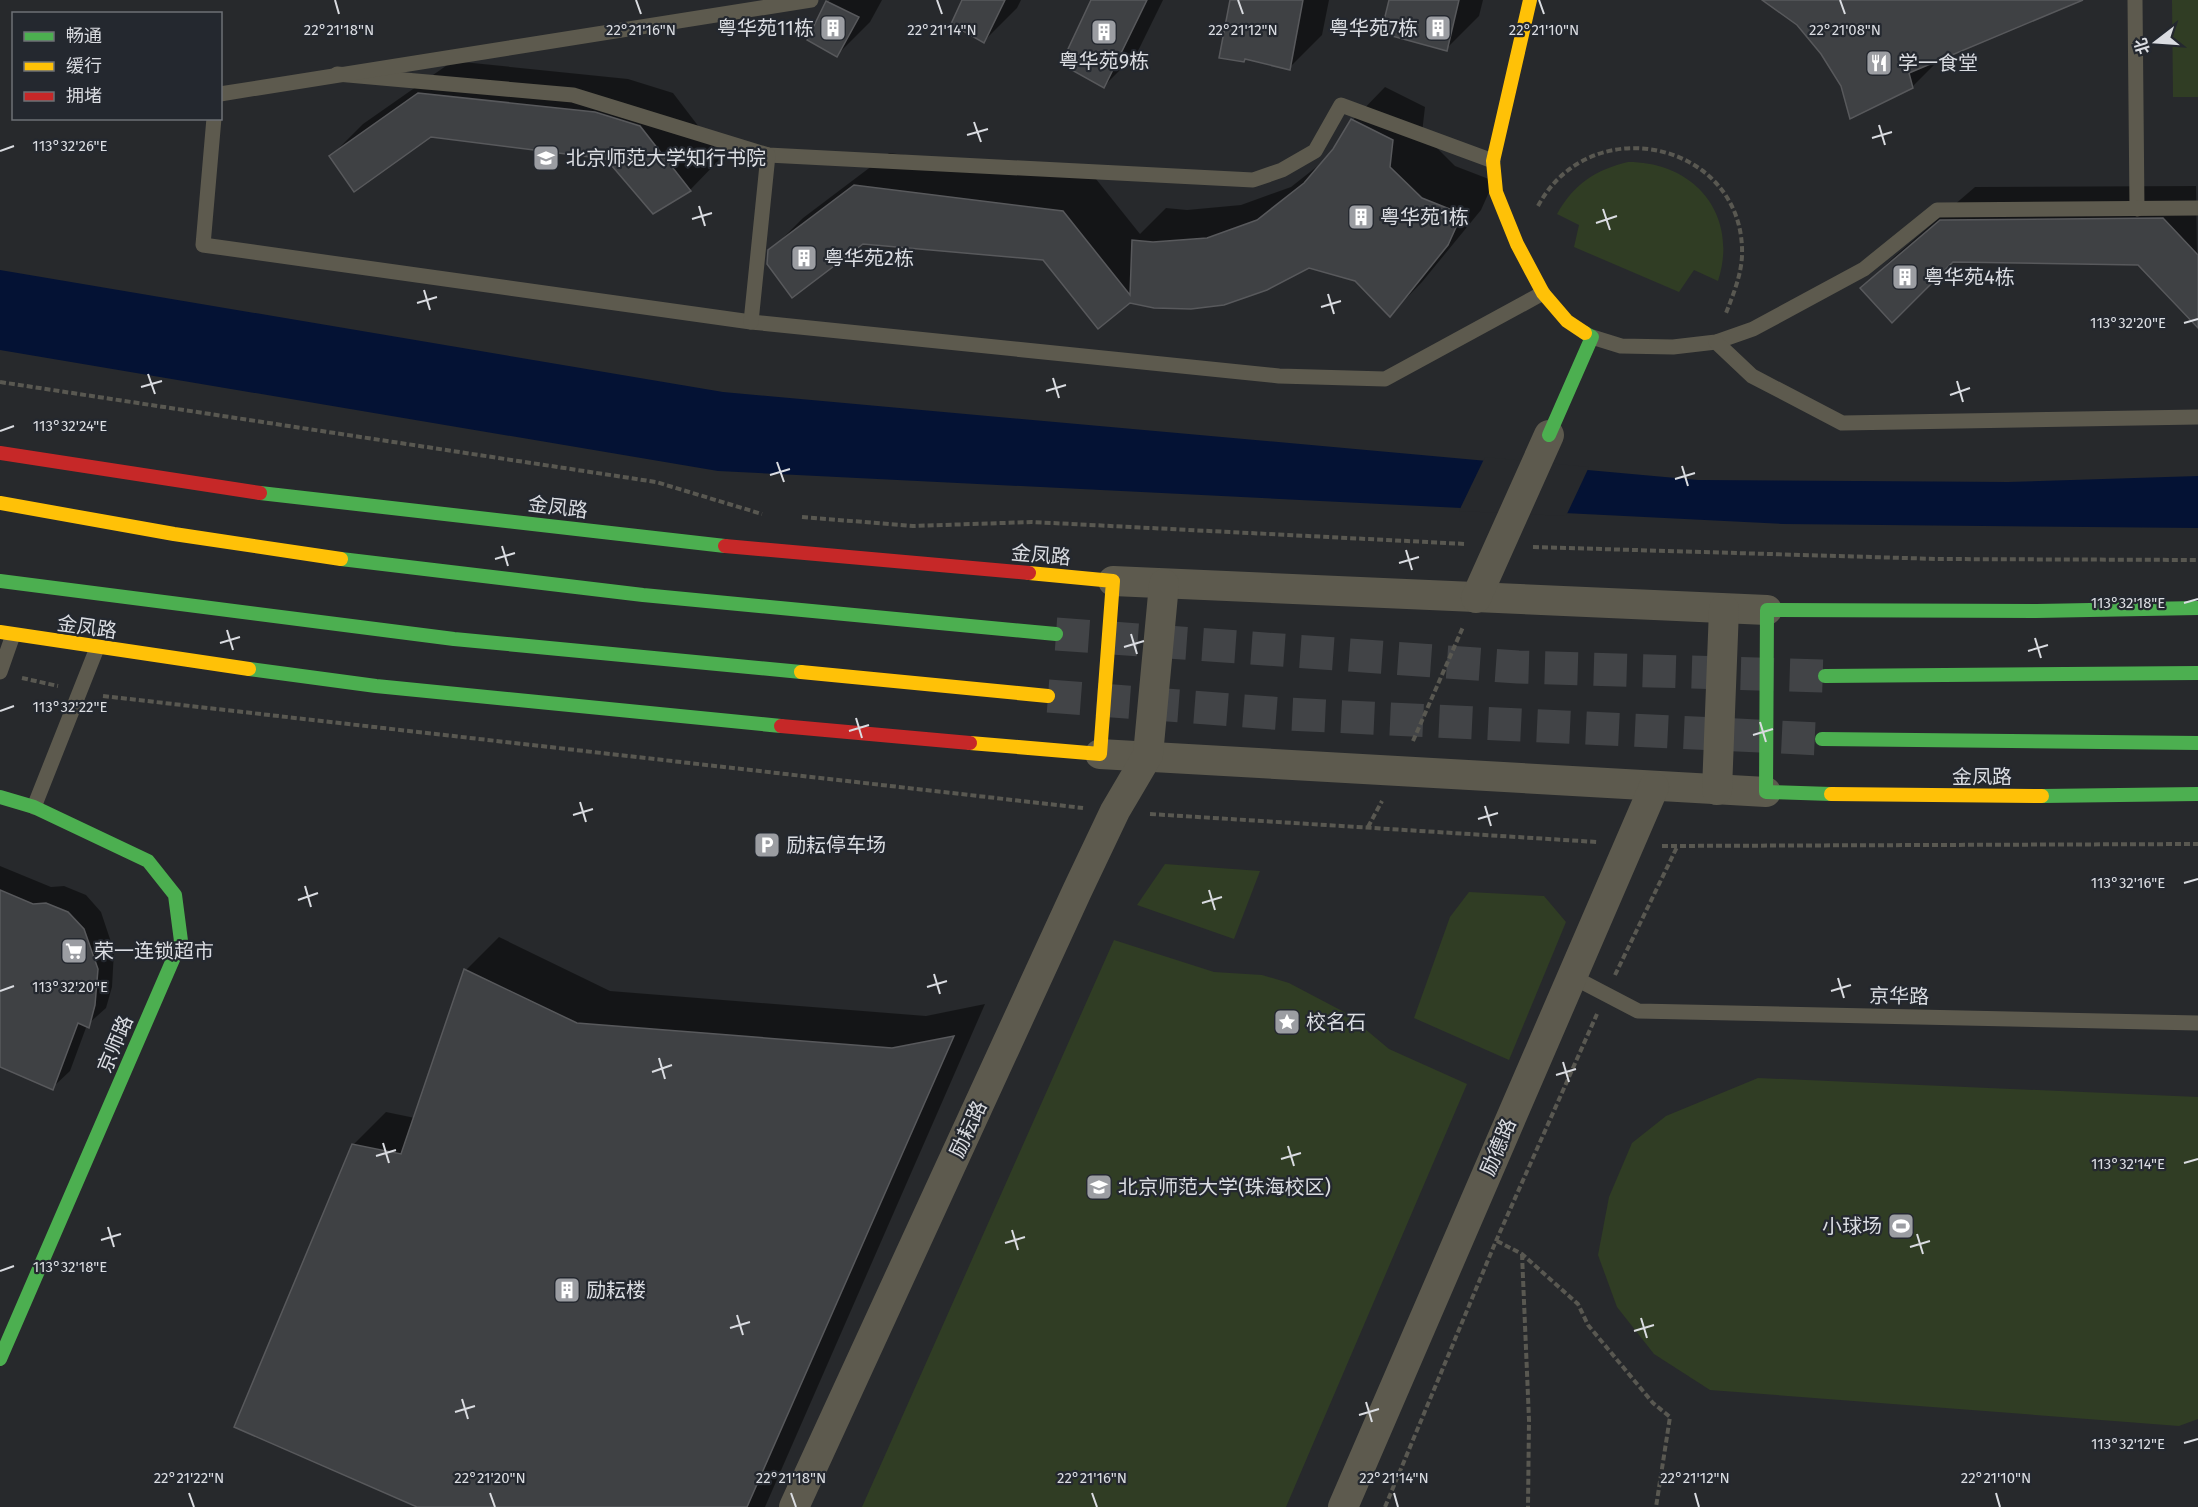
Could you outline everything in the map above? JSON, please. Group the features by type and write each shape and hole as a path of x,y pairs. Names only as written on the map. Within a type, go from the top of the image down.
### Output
{"main road":[{"path":"1530,0 1493,161 1496,192 1517,244 1543,293 1567,321 1592,337 1549,435"},
{"name":"金凤路","path":"0,453 234,490 564,528 716,545 1113,581"},
{"path":"0,502 231,543 466,573 764,607 1056,634"},
{"name":"金凤路","path":"0,581 454,639 1048,696"},
{"path":"1100,754 1113,581"},
{"path":"1766,792 1767,610 2036,611 2198,608"},
{"name":"金凤路","path":"6,634 376,686 876,735 1100,754"},
{"path":"1825,676 2198,672"},
{"name":"金凤路","path":"1822,739 2198,743"},
{"name":"金凤路","path":"1766,792 1978,797 2198,794"},
{"name":"京师路","path":"0,797 34,807 148,861 175,895 181,941 0,1359"}],"street":[{"path":"1476,598 1549,435"},
{"path":"1113,581 1767,610"},
{"path":"1148,755 1164,584"},
{"path":"1717,790 1724,609"},
{"path":"1100,754 1766,792"},
{"name":"励耘路","path":"794,1507 1115,812 1148,755"},
{"name":"励德路","path":"1343,1507 1654,787"}],"lane":[{"path":"222,94 811,0"},
{"path":"2135,0 2137,209"},
{"path":"337,74 573,95 768,155 1253,180 1282,170 1315,151 1341,105 1493,161"},
{"path":"214,120 203,245 751,322 1279,376 1385,379 1543,293"},
{"path":"751,322 768,155"},
{"path":"1592,337 1621,346 1673,346 1716,342 1753,329 1864,269 1937,210 2198,207"},
{"path":"1716,342 1752,376 1842,423 2198,417"},
{"path":"6,634 6,674"},
{"path":"34,807 97,648"},
{"name":"京华路","path":"1571,976 1638,1011 2198,1023"}],"path":[{"path":"1517,244 1542,199 1563,175 1593,155 1622,147 1652,148 1681,157 1713,181 1726,197 1738,225 1742,255 1737,285 1716,342"},
{"path":"0,382 656,482 762,514 773,515"},
{"path":"796,517 913,526 1032,522 1938,559 2198,560"},
{"path":"1368,827 1400,771 1476,598"},
{"path":"6,674 80,692 1115,812 1677,847 2198,844"},
{"path":"1385,1507 1496,1241 1606,994 1677,847"},
{"path":"1528,1507 1529,1420 1522,1254 1578,1304 1588,1325 1653,1403 1670,1417 1656,1507"}],"green space":[{"path":"2172,0 2198,0 2198,97 2173,97"},
{"path":"1628,162 1652,164 1674,171 1692,183 1706,197 1717,215 1722,235 1723,257 1718,281 1694,270 1679,292 1574,247 1579,225 1557,214 1571,194 1586,180 1605,169"},
{"path":"1165,864 1260,871 1234,939 1137,905"},
{"path":"1469,892 1544,896 1566,922 1509,1060 1414,1018 1450,917"},
{"path":"1114,940 1214,972 1262,975 1289,983 1346,1013 1389,1049 1467,1084 1286,1507 862,1507"},
{"name":"小球场","path":"1758,1078 2198,1097 2198,1419 2179,1426 1710,1390 1654,1354 1617,1307 1598,1255 1609,1197 1632,1143 1666,1116"}],"water":[{"path":"0,270 723,392 1698,480 2008,482 2198,476 2198,528 1783,524 718,471 0,350"}],"pier":[{"path":"1485,457 1589,467 1566,516 1459,511"}],"building":[{"path":"962,0 1005,0 984,43 951,24"},
{"name":"粤华苑9栋","path":"1091,0 1147,0 1104,88 1061,64"},
{"path":"1230,0 1303,0 1290,70 1245,59 1244,62 1219,58"},
{"name":"粤华苑7栋","path":"1389,0 1459,0 1447,51 1381,33"},
{"name":"学一食堂","path":"1762,0 2083,0 1909,73 1913,88 1850,119 1841,86 1821,54 1797,25"},
{"name":"粤华苑11栋","path":"826,1 859,17 837,57 807,40"},
{"path":"418,93 595,112 640,126 691,191 653,214 606,159 431,137 354,192 329,156"},
{"path":"1351,119 1393,140 1390,167 1422,198 1462,214 1448,245 1390,317 1355,281 1309,268 1267,290 1224,305 1191,309 1154,308 1130,303 1098,329 1043,260 863,244 792,298 767,264 768,250 854,185 1063,211 1130,295 1132,240 1153,242 1207,238 1257,220 1304,183 1333,149"},
{"name":"粤华苑4栋","path":"2163,218 2198,255 2198,328 2138,265 1953,262 1892,323 1860,288 1940,220"},
{"path":"0,890 33,904 46,903 68,912 84,929 98,969 95,1005 89,1028 78,1023 53,1090 0,1067"},
{"name":"励耘楼","path":"464,969 577,1023 892,1048 954,1036 747,1507 417,1507 234,1427 352,1144 401,1154"}],"tunnel":[{"path":"1056,634 1518,667 1825,676"},
{"path":"1048,696 1285,714 1822,739"}],"traffic: fast":[{"path":"1549,435 1592,337 1585,333"},
{"path":"260,493 725,546"},
{"path":"341,559 643,595 1056,634"},
{"path":"0,581 454,639 801,672"},
{"path":"1831,794 1766,792 1767,610 2036,611 2198,608"},
{"path":"249,669 376,686 781,726"},
{"path":"1825,676 2198,673"},
{"path":"1822,739 2198,743"},
{"path":"2042,796 2198,794"},
{"path":"0,797 34,807 148,861 175,895 181,941 0,1359"}],"traffic: slow":[{"path":"1530,0 1493,161 1496,192 1517,244 1543,293 1567,321 1585,333"},
{"path":"0,503 174,534 341,559"},
{"path":"970,743 1100,754 1113,581 1029,573"},
{"path":"0,632 249,669"},
{"path":"801,672 1048,696"},
{"path":"1831,794 2042,796"}],"traffic: jam":[{"path":"0,453 260,493"},
{"path":"725,546 1029,573"},
{"path":"781,726 970,743"}],"place":[{"name":"粤华苑11栋","path":"833,28"},
{"name":"粤华苑7栋","path":"1438,28"},
{"name":"粤华苑9栋","path":"1104,32"},
{"name":"学一食堂","path":"1879,63"},
{"name":"北京师范大学知行书院","path":"546,158"},
{"name":"粤华苑1栋","path":"1361,217"},
{"name":"粤华苑2栋","path":"804,258"},
{"name":"粤华苑4栋","path":"1905,277"},
{"name":"励耘停车场","path":"767,845"},
{"name":"荣一连锁超市","path":"74,951"},
{"name":"校名石","path":"1287,1022"},
{"name":"北京师范大学(珠海校区)","path":"1099,1187"},
{"name":"小球场","path":"1901,1226"},
{"name":"励耘楼","path":"567,1290"}]}
